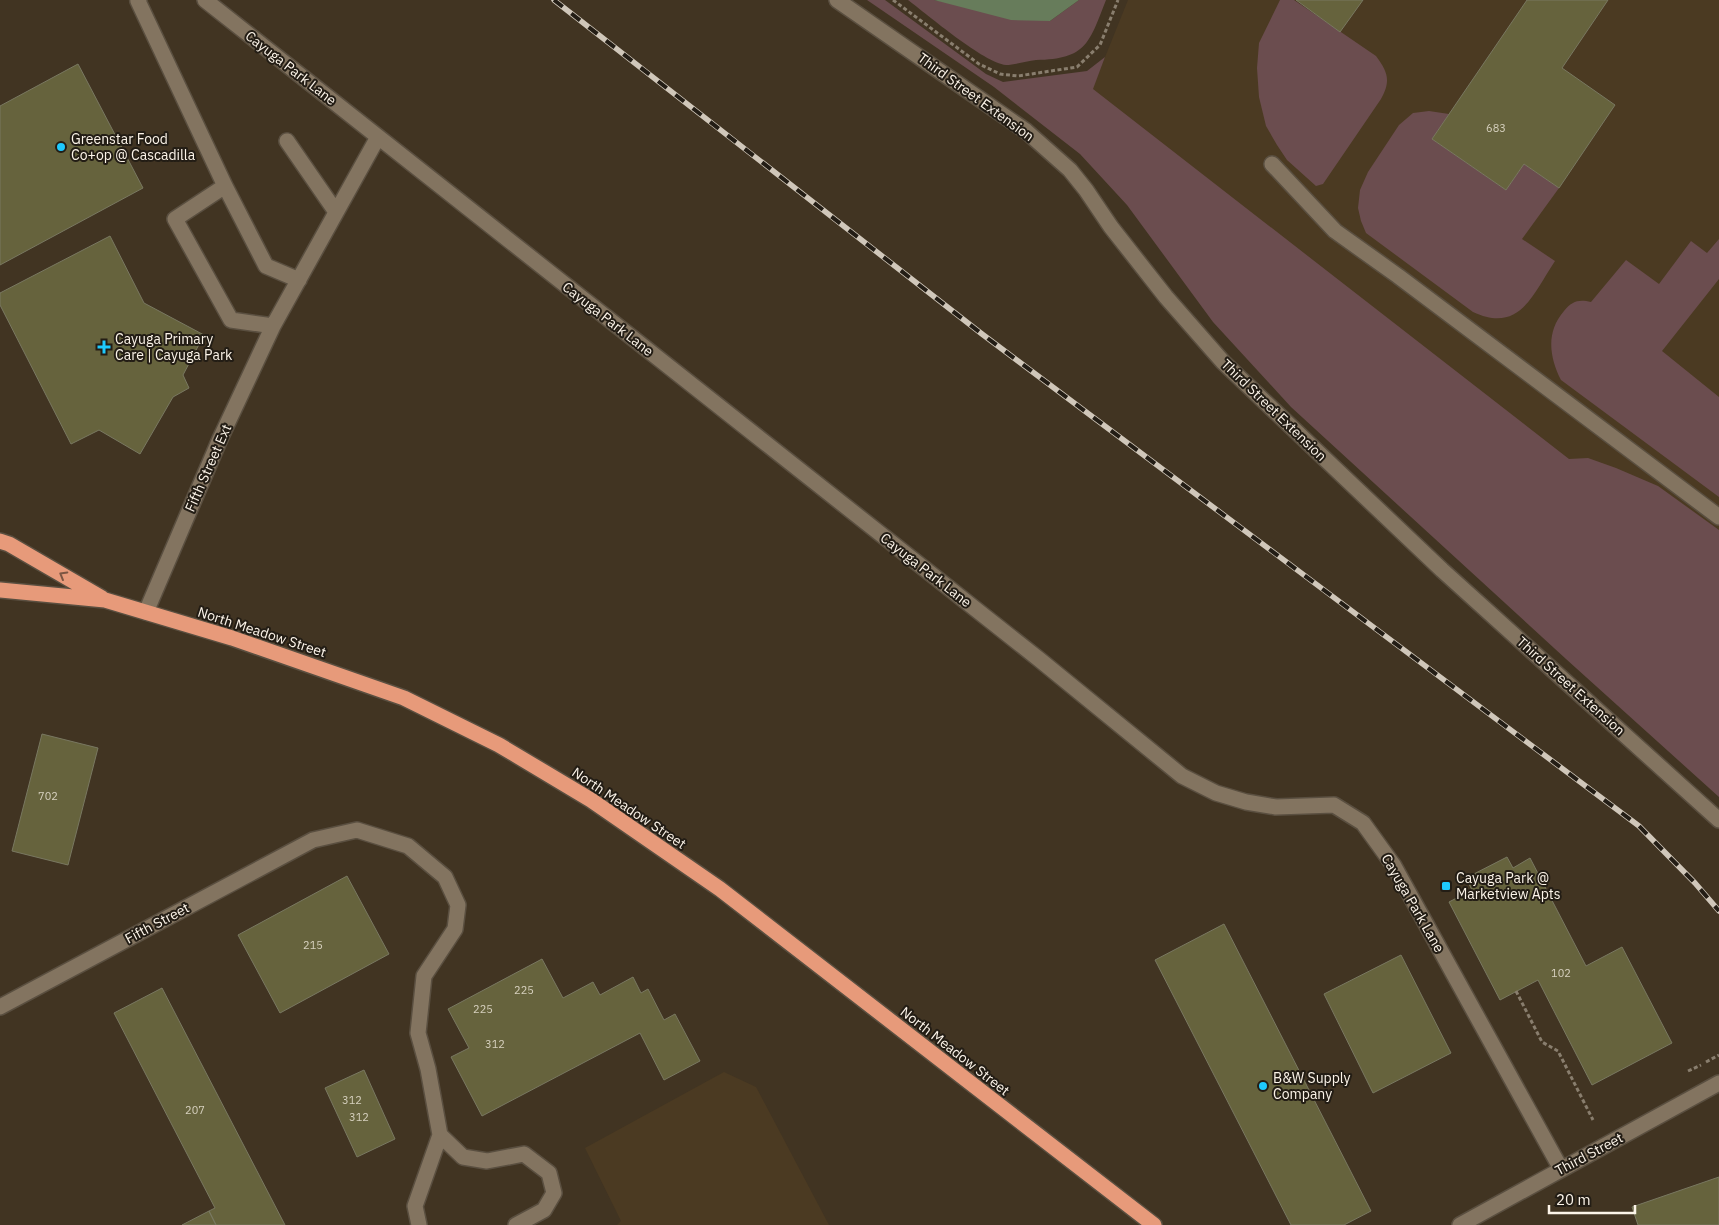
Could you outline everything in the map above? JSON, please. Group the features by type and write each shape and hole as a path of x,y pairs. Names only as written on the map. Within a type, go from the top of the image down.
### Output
{"highway":[{"path":"0,541 9,544 105,600"},
{"name":"North Meadow Street","path":"0,590 105,600 232,638 404,698 500,746 592,800 743,907 1154,1225"}],"street":[{"path":"139,0 224,186 266,266 299,280"},
{"name":"Cayuga Park Lane","path":"205,0 1040,660 1182,776 1216,793 1246,802 1276,807 1334,805 1363,823 1394,866 1561,1169"},
{"name":"Third Street Extension","path":"837,0 1026,131 1070,170 1166,298 1222,362 1442,570 1719,820"},
{"name":"Fifth Street Ext","path":"146,612 220,439 273,326 378,136"},
{"path":"287,141 336,212"},
{"path":"1272,164 1335,231 1719,516"},
{"path":"224,186 175,218 231,320 273,326"},
{"name":"Fifth Street","path":"0,1007 313,840 357,830 408,846 445,877 458,906 455,929 424,976 418,1032 428,1069 440,1135"},
{"name":"Third Street","path":"1460,1225 1719,1083"},
{"path":"419,1225 416,1206 440,1135 463,1157 487,1161 524,1154 549,1173 554,1193 544,1210 516,1225"}],"path":[{"path":"893,0 979,64 1000,74 1018,76 1077,67 1100,45 1118,0"},
{"path":"1516,992 1542,1042 1558,1051 1592,1120"}],"shaded area":[{"path":"867,0 885,0 986,74 1003,82 1087,71 1105,57 1093,89 1569,459 1588,458 1658,486 1719,530 1719,797 1291,407 1213,322 1127,205 1080,154 994,87"},
{"path":"908,0 934,0 1050,21 1079,0 1106,0 1090,38 1076,52 1053,59 1006,65 996,62 971,48"},
{"path":"934,0 1079,0 1050,21 1011,20"},
{"path":"1128,0 1719,0 1719,585 1087,102"},
{"path":"1280,0 1294,0 1376,56 1387,77 1386,87 1381,99 1323,184 1316,186 1287,160 1277,145 1266,126 1259,97 1257,68 1259,43"},
{"path":"1429,111 1449,114 1432,139 1506,190 1524,164 1559,188 1522,239 1555,261 1532,297 1514,314 1503,318 1489,317 1473,312 1366,233 1358,208 1360,190 1368,172 1399,125 1413,113"},
{"path":"1719,239 1719,279 1662,351 1719,397 1719,497 1561,380 1554,362 1551,344 1554,327 1567,308 1576,302 1591,302 1626,260 1659,284 1691,241 1707,253"},
{"path":"724,1072 756,1087 829,1225 617,1225 621,1221 585,1148"}],"building":[{"path":"1296,0 1363,0 1340,32"},
{"path":"1527,0 1608,0 1562,68 1615,105 1559,188 1524,164 1506,190 1432,139"},
{"name":"Greenstar Food Co+op @ Cascadilla","path":"78,64 143,188 0,265 0,106"},
{"path":"110,236 144,303 204,335 183,375 189,388 173,397 140,454 99,430 71,444 0,305 0,293"},
{"path":"42,734 98,748 68,865 12,851"},
{"path":"1507,857 1513,868 1530,858 1586,966 1622,947 1672,1043 1592,1085 1538,980 1500,1000 1449,902 1472,890 1466,878"},
{"path":"347,876 389,954 280,1013 238,935"},
{"name":"B&W Supply Company","path":"1224,924 1371,1211 1344,1225 1291,1225 1155,960"},
{"path":"1401,955 1451,1053 1373,1093 1324,994"},
{"path":"542,959 563,998 593,982 600,995 633,977 641,993 648,989 664,1020 675,1014 700,1061 664,1080 640,1033 482,1116 451,1057 469,1048 448,1009"},
{"path":"162,988 285,1225 216,1225 209,1211 215,1208 114,1013"},
{"path":"364,1070 395,1139 357,1157 325,1088"},
{"path":"1719,1177 1719,1225 1638,1225 1632,1207"},
{"path":"209,1211 216,1225 182,1225"}],"railway":[{"path":"554,0 982,334 1639,826 1695,883 1719,911"}],"place":[{"name":"Greenstar Food Co+op @ Cascadilla","path":"61,147"},
{"name":"Cayuga Primary Care | Cayuga Park","path":"104,347"},
{"name":"Cayuga Park @ Marketview Apts","path":"1446,886"},
{"name":"B&W Supply Company","path":"1263,1086"}]}
